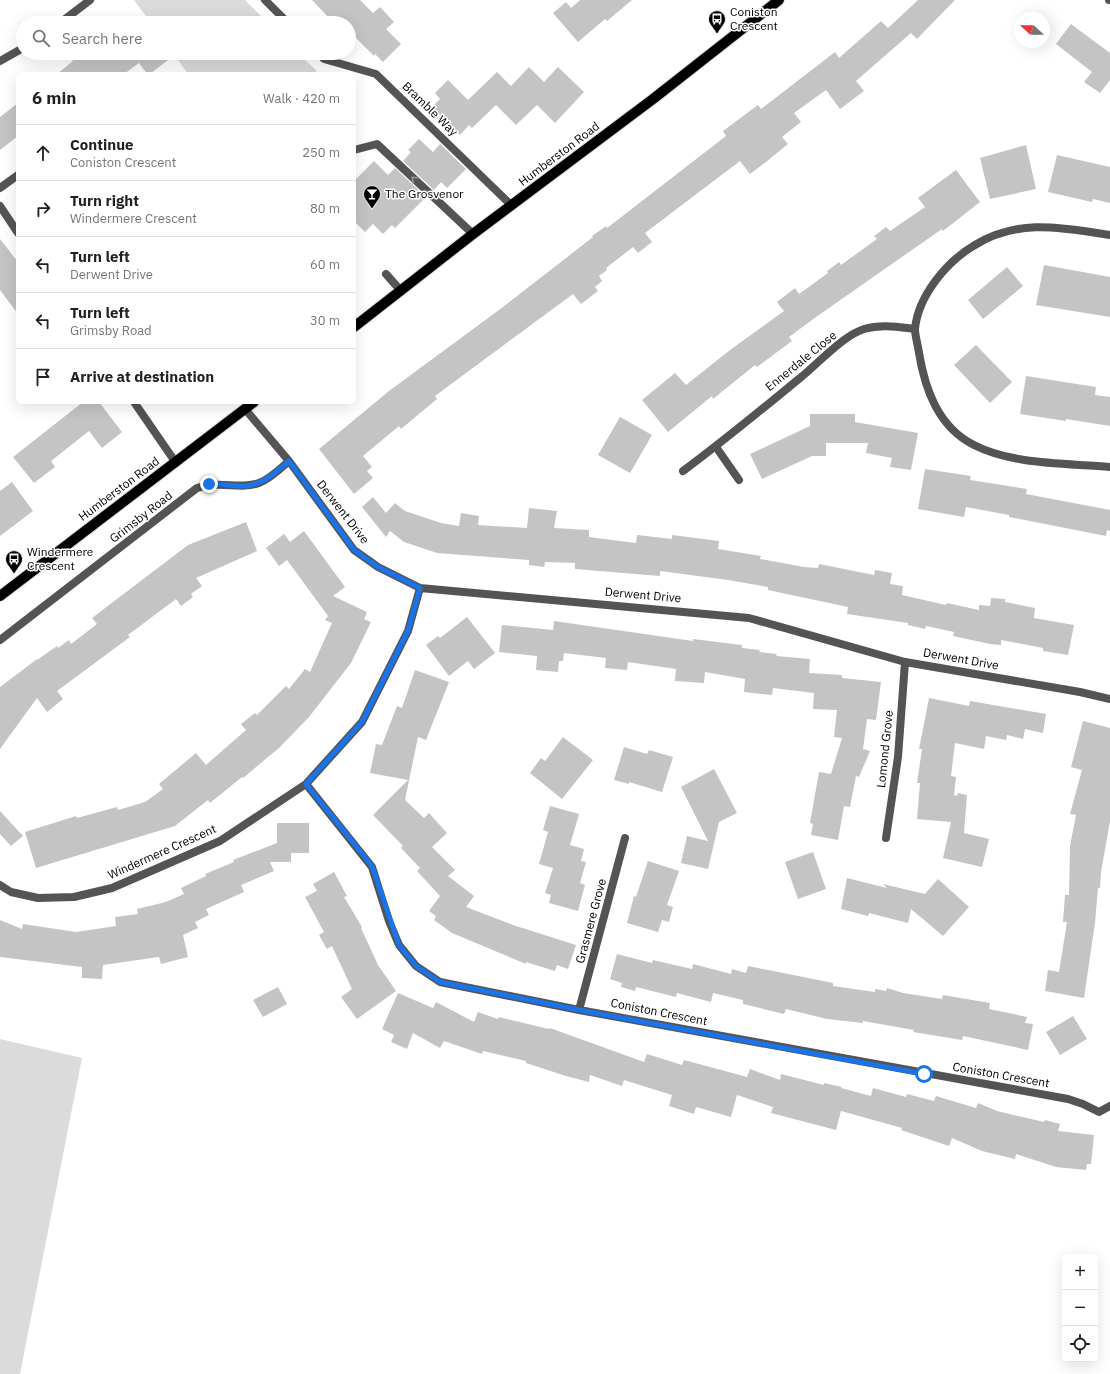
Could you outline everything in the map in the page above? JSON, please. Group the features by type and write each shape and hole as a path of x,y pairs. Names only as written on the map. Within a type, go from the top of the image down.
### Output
{"main road":[{"name":"Humberston Road","path":"356,325 473,234 653,99 779,0"},
{"name":"Humberston Road","path":"0,596 251,404"}],"street":[{"path":"69,16 90,0"},
{"path":"265,0 281,16"},
{"path":"0,61 16,52"},
{"name":"Bramble Way","path":"327,60 376,74 512,206"},
{"path":"356,149 377,144 473,234"},
{"path":"0,188 16,176"},
{"path":"0,206 16,230"},
{"path":"1110,234 1038,226 1018,229 976,244 957,257 931,288 922,305 915,329 923,377 930,399 942,417 972,444 993,453 1011,458 1110,467"},
{"path":"386,274 401,291"},
{"name":"Ennerdale Close","path":"683,471 716,447 835,348 863,329 876,326 892,326 915,329"},
{"path":"135,404 176,463"},
{"name":"Derwent Drive","path":"245,409 289,461 354,550 378,567 420,588 688,611 749,618 905,662 1080,692 1110,699"},
{"path":"716,447 739,480"},
{"name":"Grimsby Road","path":"0,640 197,488 209,484 245,486 259,483 271,476 289,461"},
{"name":"Windermere Crescent","path":"0,885 11,892 38,898 74,898 112,888 220,841 306,784 362,722 408,631 420,588"},
{"name":"Lomond Grove","path":"886,838 898,757 905,662"},
{"name":"Coniston Crescent","path":"306,784 372,866 399,945 416,966 440,982 579,1010 1068,1099 1099,1112 1110,1106"},
{"name":"Grasmere Grove","path":"579,1010 626,838"}],"shaded area":[{"path":"134,0 245,0 261,16 146,16"},
{"path":"178,60 305,60 317,71 316,72 187,72"},
{"path":"0,1039 82,1058 20,1374 0,1374"}],"building":[{"path":"312,0 360,0 373,13 380,7 394,22 386,29 401,44 383,62 375,54 374,56 356,38 356,16 327,16"},
{"path":"580,0 632,0 607,21 605,19 578,42 553,13 566,2 571,8"},
{"path":"918,0 955,0 917,39 911,33 856,81 864,91 840,109 826,90 794,113 801,122 782,137 788,144 766,162 750,174 740,161 645,233 652,242 638,253 633,247 606,268 607,270 599,276 602,281 595,287 598,291 581,304 573,294 435,396 437,399 401,429 399,426 363,456 372,467 367,471 373,478 354,494 319,449 389,391 503,307 593,237 592,236 606,226 607,228 726,136 723,131 735,122 758,105 761,109 835,52 839,58 881,21 888,28"},
{"path":"1071,24 1110,53 1110,80 1100,93 1084,82 1092,72 1056,44"},
{"path":"72,60 168,60 153,72 146,72 139,63 127,72 59,72 73,61"},
{"path":"529,67 544,82 558,67 584,92 555,123 537,105 516,125 496,105 472,128 469,125 460,135 432,107 440,99 435,93 448,80 468,100 497,72 511,86"},
{"path":"16,105 16,138 0,150 0,117"},
{"path":"419,139 433,152 440,144 466,169 447,188 441,182 434,190 403,161 411,152 408,150"},
{"path":"1026,145 1036,189 990,199 980,158"},
{"path":"1057,155 1110,167 1110,203 1093,199 1092,202 1048,192"},
{"path":"374,161 388,175 395,168 426,197 395,228 392,225 383,234 373,224 365,232 356,223 356,179"},
{"path":"956,170 980,202 943,231 942,229 816,317 789,337 792,341 757,367 755,365 713,399 712,396 668,432 642,400 675,373 686,385 730,350 784,311 777,302 795,288 799,294 828,273 827,271 839,262 841,265 877,239 874,236 886,227 890,231 925,207 918,198"},
{"path":"0,239 16,259 16,311 0,290"},
{"path":"1044,265 1110,277 1110,317 1036,305"},
{"path":"1007,267 1023,286 983,319 968,300"},
{"path":"976,345 1012,382 990,403 954,365"},
{"path":"1026,376 1096,387 1095,395 1110,397 1110,426 1020,414"},
{"path":"80,404 101,404 122,432 102,448 89,431 51,461 55,467 34,483 13,457"},
{"path":"810,414 855,414 855,422 918,433 911,470 890,467 892,458 866,453 868,443 826,443 826,456 812,456 762,479 750,454 810,426"},
{"path":"620,417 652,435 630,473 598,455"},
{"path":"925,469 971,476 970,480 1027,489 1026,494 1110,510 1110,531 1107,530 1106,536 966,507 964,517 918,509"},
{"path":"12,482 33,511 0,536 0,491"},
{"path":"373,497 386,513 395,503 405,511 441,523 459,526 461,513 479,516 478,525 527,528 529,508 557,511 554,528 589,530 589,537 636,543 637,535 672,539 672,535 719,541 718,549 761,556 760,559 804,567 818,568 819,564 874,575 875,570 892,573 890,584 903,586 902,595 946,605 947,603 979,610 979,605 990,606 991,598 1005,599 1005,602 1035,608 1034,618 1074,625 1068,655 1043,651 1043,648 1001,640 1001,645 990,644 953,636 954,632 926,626 925,629 908,625 908,623 847,614 848,607 768,590 768,587 728,580 660,571 660,576 575,569 575,563 545,562 544,567 529,565 529,560 437,553 404,542 390,531 386,537 362,507"},
{"path":"246,522 257,551 196,578 202,586 191,594 193,597 181,606 176,599 128,635 130,637 57,691 63,699 47,712 37,698 0,749 0,687 57,646 58,648 69,640 71,644 97,624 92,618 188,545"},
{"path":"304,531 345,587 333,596 367,612 364,619 371,622 351,663 309,717 279,748 243,778 242,777 210,803 208,800 175,826 36,868 25,832 76,816 77,818 117,807 118,810 145,802 163,789 159,784 196,753 206,765 246,730 241,724 255,713 257,715 286,686 289,689 305,669 310,672 332,623 325,620 328,616 287,560 279,566 266,548 284,534 290,542"},
{"path":"467,617 495,653 474,669 468,661 449,676 426,645 438,636 440,638"},
{"path":"554,621 693,641 693,639 742,645 742,648 777,654 776,656 810,659 809,673 842,675 842,678 881,682 876,720 867,719 863,749 870,751 859,777 856,776 850,807 844,806 838,840 811,835 813,824 810,823 819,772 831,774 842,738 834,737 837,710 813,709 814,693 773,688 772,695 744,692 745,679 705,672 704,683 675,681 676,669 628,662 627,670 605,668 606,658 564,653 563,661 559,661 558,672 536,670 537,656 499,652 502,625 553,630"},
{"path":"415,670 449,682 426,740 418,737 405,800 424,818 429,813 447,833 432,847 455,870 448,876 474,896 466,907 513,925 576,945 568,969 557,965 555,971 526,962 526,964 452,933 434,920 436,916 429,911 440,896 417,871 420,868 401,848 403,846 373,815 408,780 370,773 376,744 382,745 397,706 402,708"},
{"path":"929,698 969,706 970,701 1046,714 1043,733 1025,729 1023,739 1007,735 1006,740 986,736 984,749 955,743 951,776 956,777 954,795 957,796 958,793 967,795 964,833 989,839 982,867 943,858 951,822 917,819 920,783 917,783 922,749 919,749"},
{"path":"1083,721 1110,728 1110,821 1101,872 1100,888 1098,888 1095,923 1084,998 1045,991 1048,970 1059,972 1067,922 1063,922 1065,895 1069,895 1070,846 1076,815 1070,814 1082,770 1071,767"},
{"path":"563,737 593,760 562,799 530,773 541,758 545,761"},
{"path":"624,747 647,754 649,750 673,757 662,792 629,782 629,784 614,780"},
{"path":"714,769 737,813 719,822 708,869 681,863 687,836 708,841 681,787"},
{"path":"550,806 579,814 570,845 584,849 581,861 586,862 580,883 585,885 578,911 549,903 551,895 545,893 553,868 539,864 548,832 543,830"},
{"path":"0,811 23,836 11,846 0,834"},
{"path":"277,823 309,823 309,853 291,853 291,862 270,862 274,871 241,885 244,892 206,909 209,915 195,922 198,928 183,935 188,957 161,964 159,957 103,965 102,979 82,978 82,967 0,957 0,920 22,929 23,924 76,932 116,926 115,917 138,914 137,909 166,902 184,894 181,888 206,876 205,874 234,862 233,860 277,843"},
{"path":"813,852 826,889 798,899 785,862"},
{"path":"648,861 679,871 667,905 673,907 669,922 662,920 658,932 627,923 634,896 636,897"},
{"path":"334,872 347,896 344,897 362,927 361,928 378,965 396,991 357,1019 341,997 352,989 332,946 327,949 319,935 324,932 305,897 317,891 313,884"},
{"path":"847,878 887,888 883,884 925,894 938,879 969,907 943,936 911,909 908,923 869,913 868,916 841,909"},
{"path":"617,954 652,963 653,960 692,969 693,964 731,974 732,969 746,973 748,966 833,983 833,986 875,992 875,989 886,991 887,988 903,993 942,999 943,995 990,1003 989,1009 1027,1017 1025,1023 1033,1024 1028,1050 963,1036 962,1040 913,1032 914,1030 863,1021 863,1023 827,1019 786,1009 784,1014 743,1004 743,1000 713,993 711,1002 677,993 676,997 636,987 635,991 621,987 622,983 610,979"},
{"path":"278,987 287,1004 263,1017 253,1000"},
{"path":"398,993 433,1008 436,1002 474,1022 478,1012 498,1019 499,1017 550,1028 644,1062 647,1054 682,1065 684,1060 747,1077 750,1069 780,1080 781,1074 824,1085 824,1083 842,1087 841,1088 871,1096 873,1088 906,1097 907,1094 934,1101 936,1096 976,1108 978,1103 997,1111 1044,1122 1045,1120 1060,1124 1058,1131 1094,1135 1091,1164 1087,1164 1086,1170 1056,1167 1016,1154 1015,1159 982,1151 952,1138 949,1146 901,1130 902,1128 841,1111 836,1130 771,1113 773,1107 737,1095 731,1117 696,1107 694,1114 669,1106 672,1095 624,1080 622,1086 590,1075 589,1082 526,1063 526,1061 483,1051 482,1054 444,1041 440,1048 413,1033 407,1049 391,1042 394,1035 382,1029"},
{"path":"1073,1016 1087,1039 1060,1055 1046,1032"}],"place":[{"name":"Coniston Crescent","path":"717,34"},
{"name":"The Grosvenor","path":"372,209"},
{"name":"Windermere Crescent","path":"14,574"}],"route":[{"path":"209,484 222,483 245,486 259,483 271,476 289,461 354,550 378,567 420,588 408,631 362,722 306,784 372,866 389,921 399,945 416,966 440,982 579,1010 924,1074"}]}
